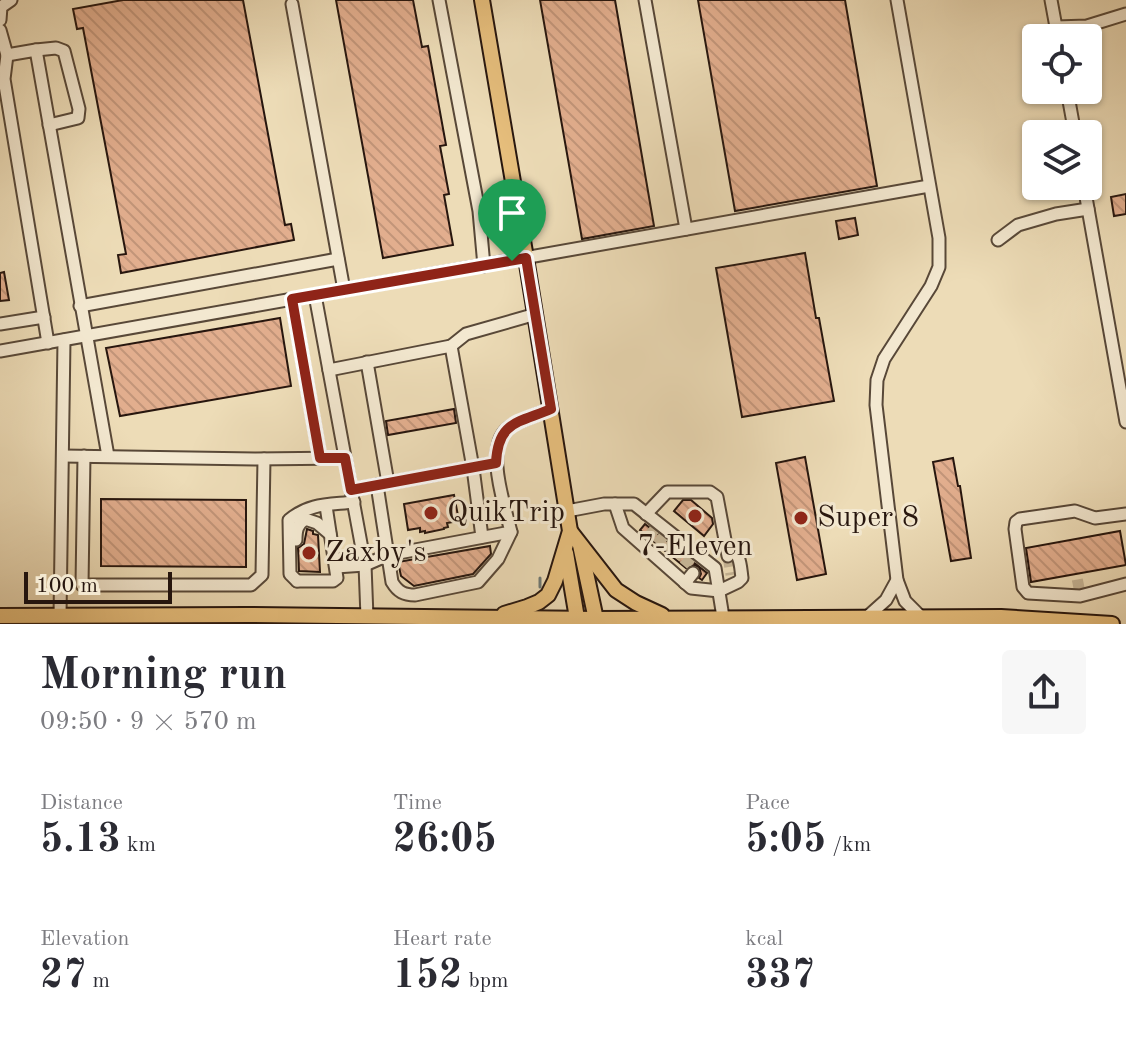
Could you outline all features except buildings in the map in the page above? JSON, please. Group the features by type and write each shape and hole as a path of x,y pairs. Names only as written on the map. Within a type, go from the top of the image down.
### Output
{"main road":[{"path":"482,0 567,511 578,621"},
{"path":"492,618 527,607 548,595 571,540"},
{"path":"571,540 616,590 661,621"},
{"path":"571,540 597,621"},
{"path":"0,616 246,615 578,621 723,617 1001,617 1112,624"},
{"path":"492,618 511,624"}],"street":[{"path":"0,20 1,7 11,0"},
{"path":"439,0 479,211 484,266"},
{"path":"645,0 686,229"},
{"path":"897,0 939,238 939,267 931,286 884,359 877,380 876,405 897,580 905,601 922,618"},
{"path":"1051,0 1056,24"},
{"path":"292,4 344,290"},
{"path":"1094,24 1126,14"},
{"path":"0,30 7,55 2,72 48,343"},
{"path":"7,55 56,48 64,51 79,109 78,118 49,125"},
{"path":"36,50 108,456"},
{"path":"0,351 929,186"},
{"path":"1086,200 1126,422"},
{"path":"998,240 1018,225 1088,209"},
{"path":"80,306 338,259"},
{"path":"315,295 365,565 367,617"},
{"path":"292,299 320,458"},
{"path":"329,370 451,346 466,334 536,314"},
{"path":"0,324 44,317"},
{"path":"60,616 64,340"},
{"path":"451,346 482,537"},
{"path":"367,362 392,582 397,590 406,595 478,582 498,559 511,532 496,463 496,448 509,427 551,409"},
{"path":"63,456 345,458"},
{"path":"82,585 84,456"},
{"path":"60,585 251,585 262,575 264,459"},
{"path":"326,506 337,578 333,581 297,581 290,574 289,520 301,511 326,506 383,484 496,463"},
{"path":"567,511 604,504 634,504 646,514 673,552 691,588 719,591 732,580 742,578 735,551 728,551 717,497 710,492 667,492 646,514"},
{"path":"615,504 623,528 715,568 723,617"},
{"path":"1126,514 1095,518 1075,511 1020,519 1015,529 1023,587 1028,593 1080,596 1126,584"},
{"path":"297,581 296,532 299,524 305,519 317,523 331,535"},
{"path":"336,567 365,565 388,555 511,532"},
{"path":"867,617 886,600 897,580"},
{"path":"1088,583 1095,585 1099,591"},
{"path":"1063,596 1073,586"}],"waterway":[{"path":"540,578 540,587"}],"tunnel":[{"path":"648,537 655,529"},
{"path":"657,544 664,536"},
{"path":"666,551 673,543"},
{"path":"675,558 681,550"},
{"path":"728,556 731,575"},
{"path":"684,566 691,558"},
{"path":"1073,586 1088,583"}],"place":[{"name":"QuikTrip","path":"431,513"},
{"name":"7-Eleven","path":"695,516"},
{"name":"Super 8","path":"801,518"},
{"name":"Zaxby's","path":"309,553"}],"route":[{"path":"526,258 551,409 509,427 496,448 496,463 351,490 345,458 320,458 292,299 512,261 526,258"}]}
